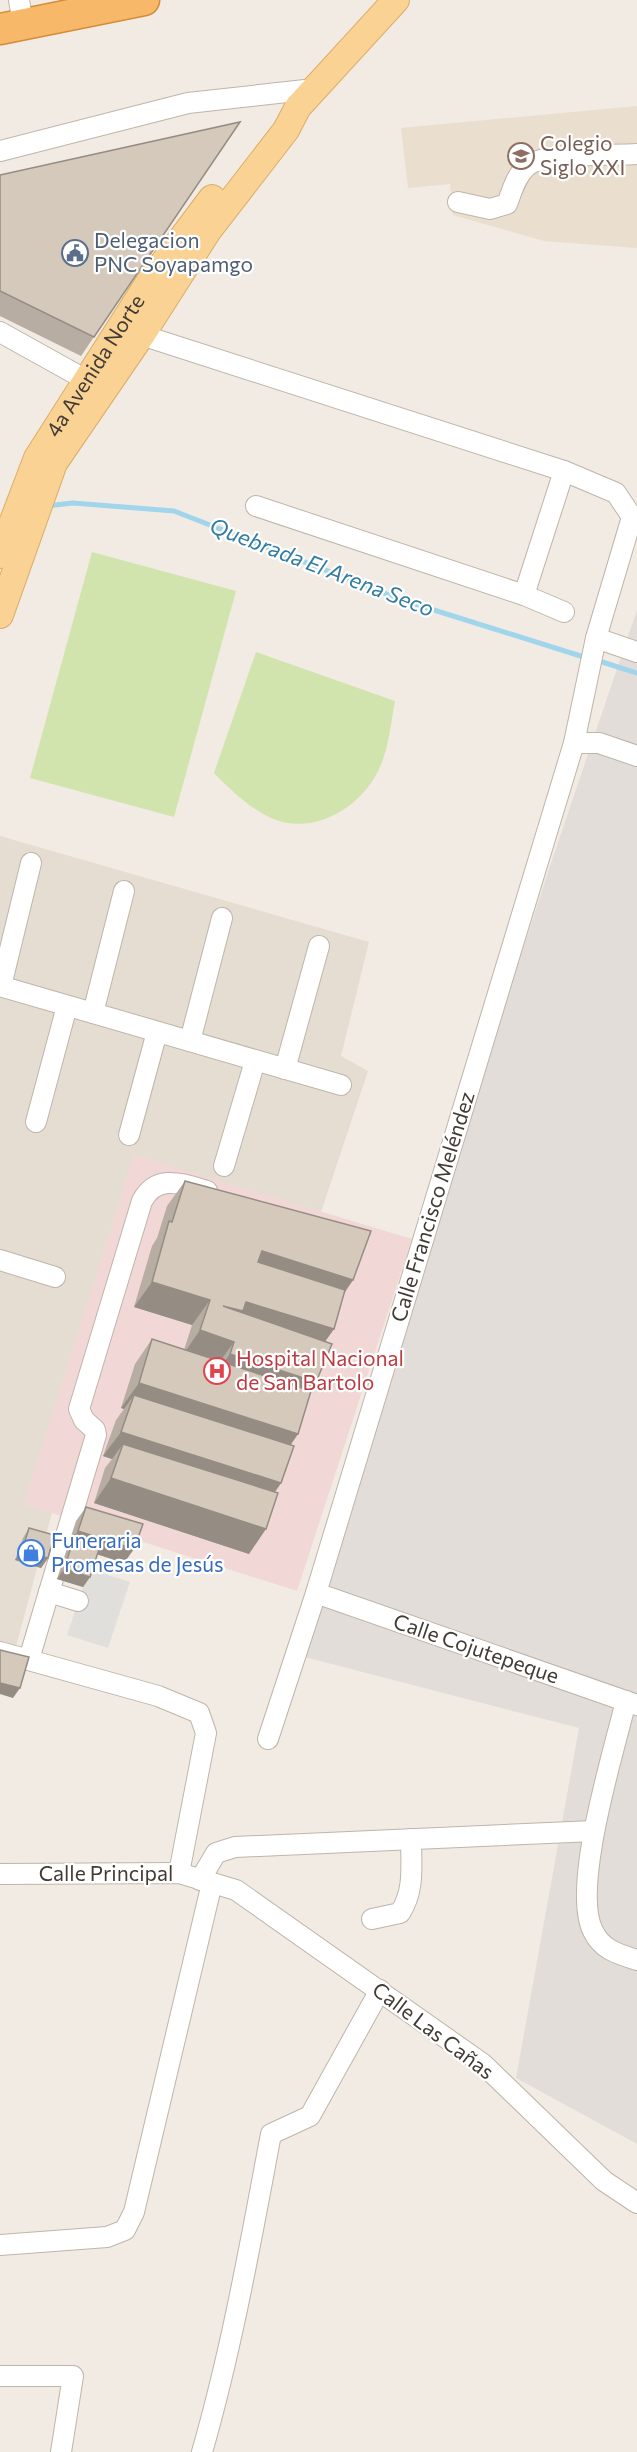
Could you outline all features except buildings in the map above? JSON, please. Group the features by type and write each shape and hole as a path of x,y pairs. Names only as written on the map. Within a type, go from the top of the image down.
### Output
{"highway":[{"path":"14,18 144,0"}],"main road":[{"name":"4a Avenida Norte","path":"27,507 54,463 94,384 130,332 286,130 306,98 396,0"},
{"path":"0,555 27,507"},
{"path":"0,615 27,507"}],"street":[{"path":"0,151 188,103 306,98"},
{"path":"458,202 490,209 507,204 517,178 528,165 544,159 637,154"},
{"path":"0,332 94,384"},
{"path":"130,332 564,471 524,595"},
{"name":"Calle Francisco Meléndez","path":"268,1739 316,1593 574,743 595,643 632,517 616,493 564,471"},
{"path":"255,506 524,595 564,612"},
{"path":"595,643 637,652"},
{"path":"574,743 598,742 637,756"},
{"path":"31,863 0,986 341,1085"},
{"path":"93,1013 124,891"},
{"path":"190,1041 222,918"},
{"path":"285,1069 319,946"},
{"path":"36,1122 68,1005"},
{"path":"129,1135 157,1032"},
{"path":"224,1166 255,1060"},
{"path":"28,1659 96,1436 95,1430 80,1414 80,1403 142,1201 152,1187 171,1181 225,1197"},
{"path":"0,1260 55,1277"},
{"path":"49,1592 78,1601"},
{"name":"Calle Cojutepeque","path":"316,1593 631,1703"},
{"path":"0,1653 158,1696 199,1713 206,1733 179,1873"},
{"path":"631,1703 594,1831 585,1907 593,1932 609,1952 637,1960"},
{"path":"0,2245 108,2237 125,2230 134,2212 206,1882 216,1852 235,1847 594,1831"},
{"path":"372,1919 400,1913 407,1902 411,1889 411,1839"},
{"name":"Calle Principal","path":"0,1874 179,1873 206,1882"},
{"name":"Calle Las Cañas","path":"206,1882 236,1890 483,2064 604,2181 637,2203"},
{"path":"202,2452 216,2403 244,2278 271,2134 309,2116 380,1990"},
{"path":"0,2376 73,2376 61,2452"}],"shaded area":[{"name":"Colegio Siglo XXI","path":"637,106 637,248 544,241 453,215 450,184 408,188 401,128"},
{"path":"637,610 637,2144 516,2078 579,1728 293,1654 553,857"},
{"path":"0,836 369,942 341,1056 368,1071 321,1212 134,1156 25,1504 52,1513 15,1650 0,1646"},
{"name":"Hospital Nacional de San Bartolo","path":"134,1155 412,1239 297,1591 24,1504"},
{"path":"89,1569 130,1582 108,1648 67,1635"}],"green space":[{"path":"92,552 236,591 174,817 30,778"},
{"path":"256,652 395,701 388,743 372,782 348,807 333,816 301,824 284,822 267,816 252,807 214,773"}],"waterway":[{"name":"Quebrada El Arena Seco","path":"46,506 73,503 174,511 402,600 587,658"},
{"name":"Quebrada El Arena Seco","path":"596,660 637,673"}],"place":[{"name":"Colegio Siglo XXI","path":"521,156"},
{"name":"Delegacion PNC Soyapamgo","path":"75,253"},
{"name":"Hospital Nacional de San Bartolo","path":"217,1371"},
{"name":"Funeraria Promesas de Jesús","path":"31,1553"}]}
